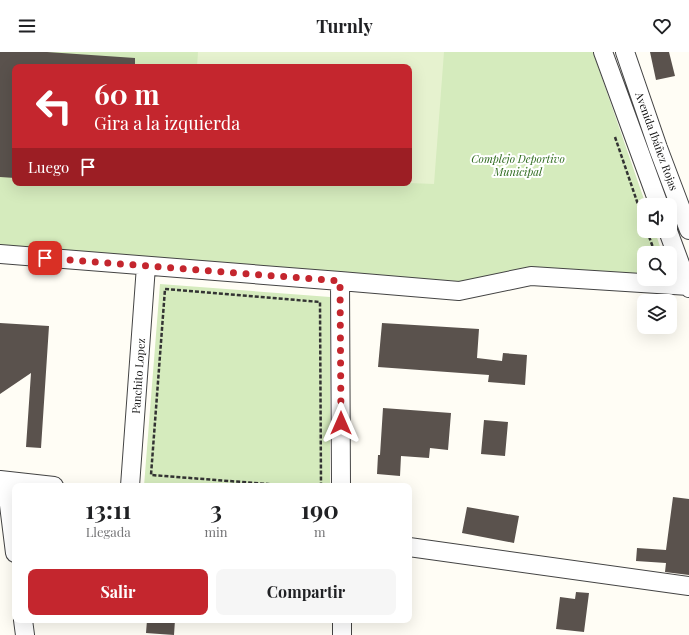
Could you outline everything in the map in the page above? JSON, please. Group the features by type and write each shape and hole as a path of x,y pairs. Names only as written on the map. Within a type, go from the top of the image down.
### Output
{"street":[{"name":"Avenida Ibáñez Rojas","path":"603,52 656,198"},
{"name":"Avenida Ibáñez Rojas","path":"625,52 689,230"},
{"path":"0,254 459,291 531,276 689,287 671,238"},
{"name":"Panchito Lopez","path":"130,483 146,266"},
{"path":"340,281 342,483"},
{"path":"12,535 3,480 28,483"},
{"path":"412,547 689,586"},
{"path":"23,623 25,635"},
{"path":"342,623 342,635"}],"path":[{"path":"255,483 151,475 165,289 320,302 321,483"}],"green space":[{"name":"Complejo Deportivo Municipal","path":"0,52 593,52 644,198 637,198 637,238 657,238 660,246 637,246 637,278 483,283 0,248"},
{"path":"198,52 444,52 434,184 412,183 412,64 197,64"},
{"path":"160,284 330,297 330,483 144,483"}],"building":[{"path":"0,52 47,52 135,58 135,64 12,64 12,178 0,177"},
{"path":"650,52 669,52 675,76 656,80"},
{"path":"0,323 49,326 41,448 26,447 31,373 0,394"},
{"path":"382,323 479,329 477,358 502,361 503,353 527,355 525,385 488,382 489,375 378,367"},
{"path":"383,408 451,413 448,450 430,448 429,458 401,456 400,476 377,474 378,455 380,455"},
{"path":"484,420 508,422 505,456 481,454"},
{"path":"673,497 689,499 689,575 665,572 666,563 636,561 637,548 666,550"},
{"path":"467,507 519,516 514,543 462,533"},
{"path":"576,592 589,593 584,632 556,629 560,597 575,599"},
{"path":"147,623 175,623 174,635 146,633"}],"route":[{"path":"45,258 340,281 341,423"}]}
